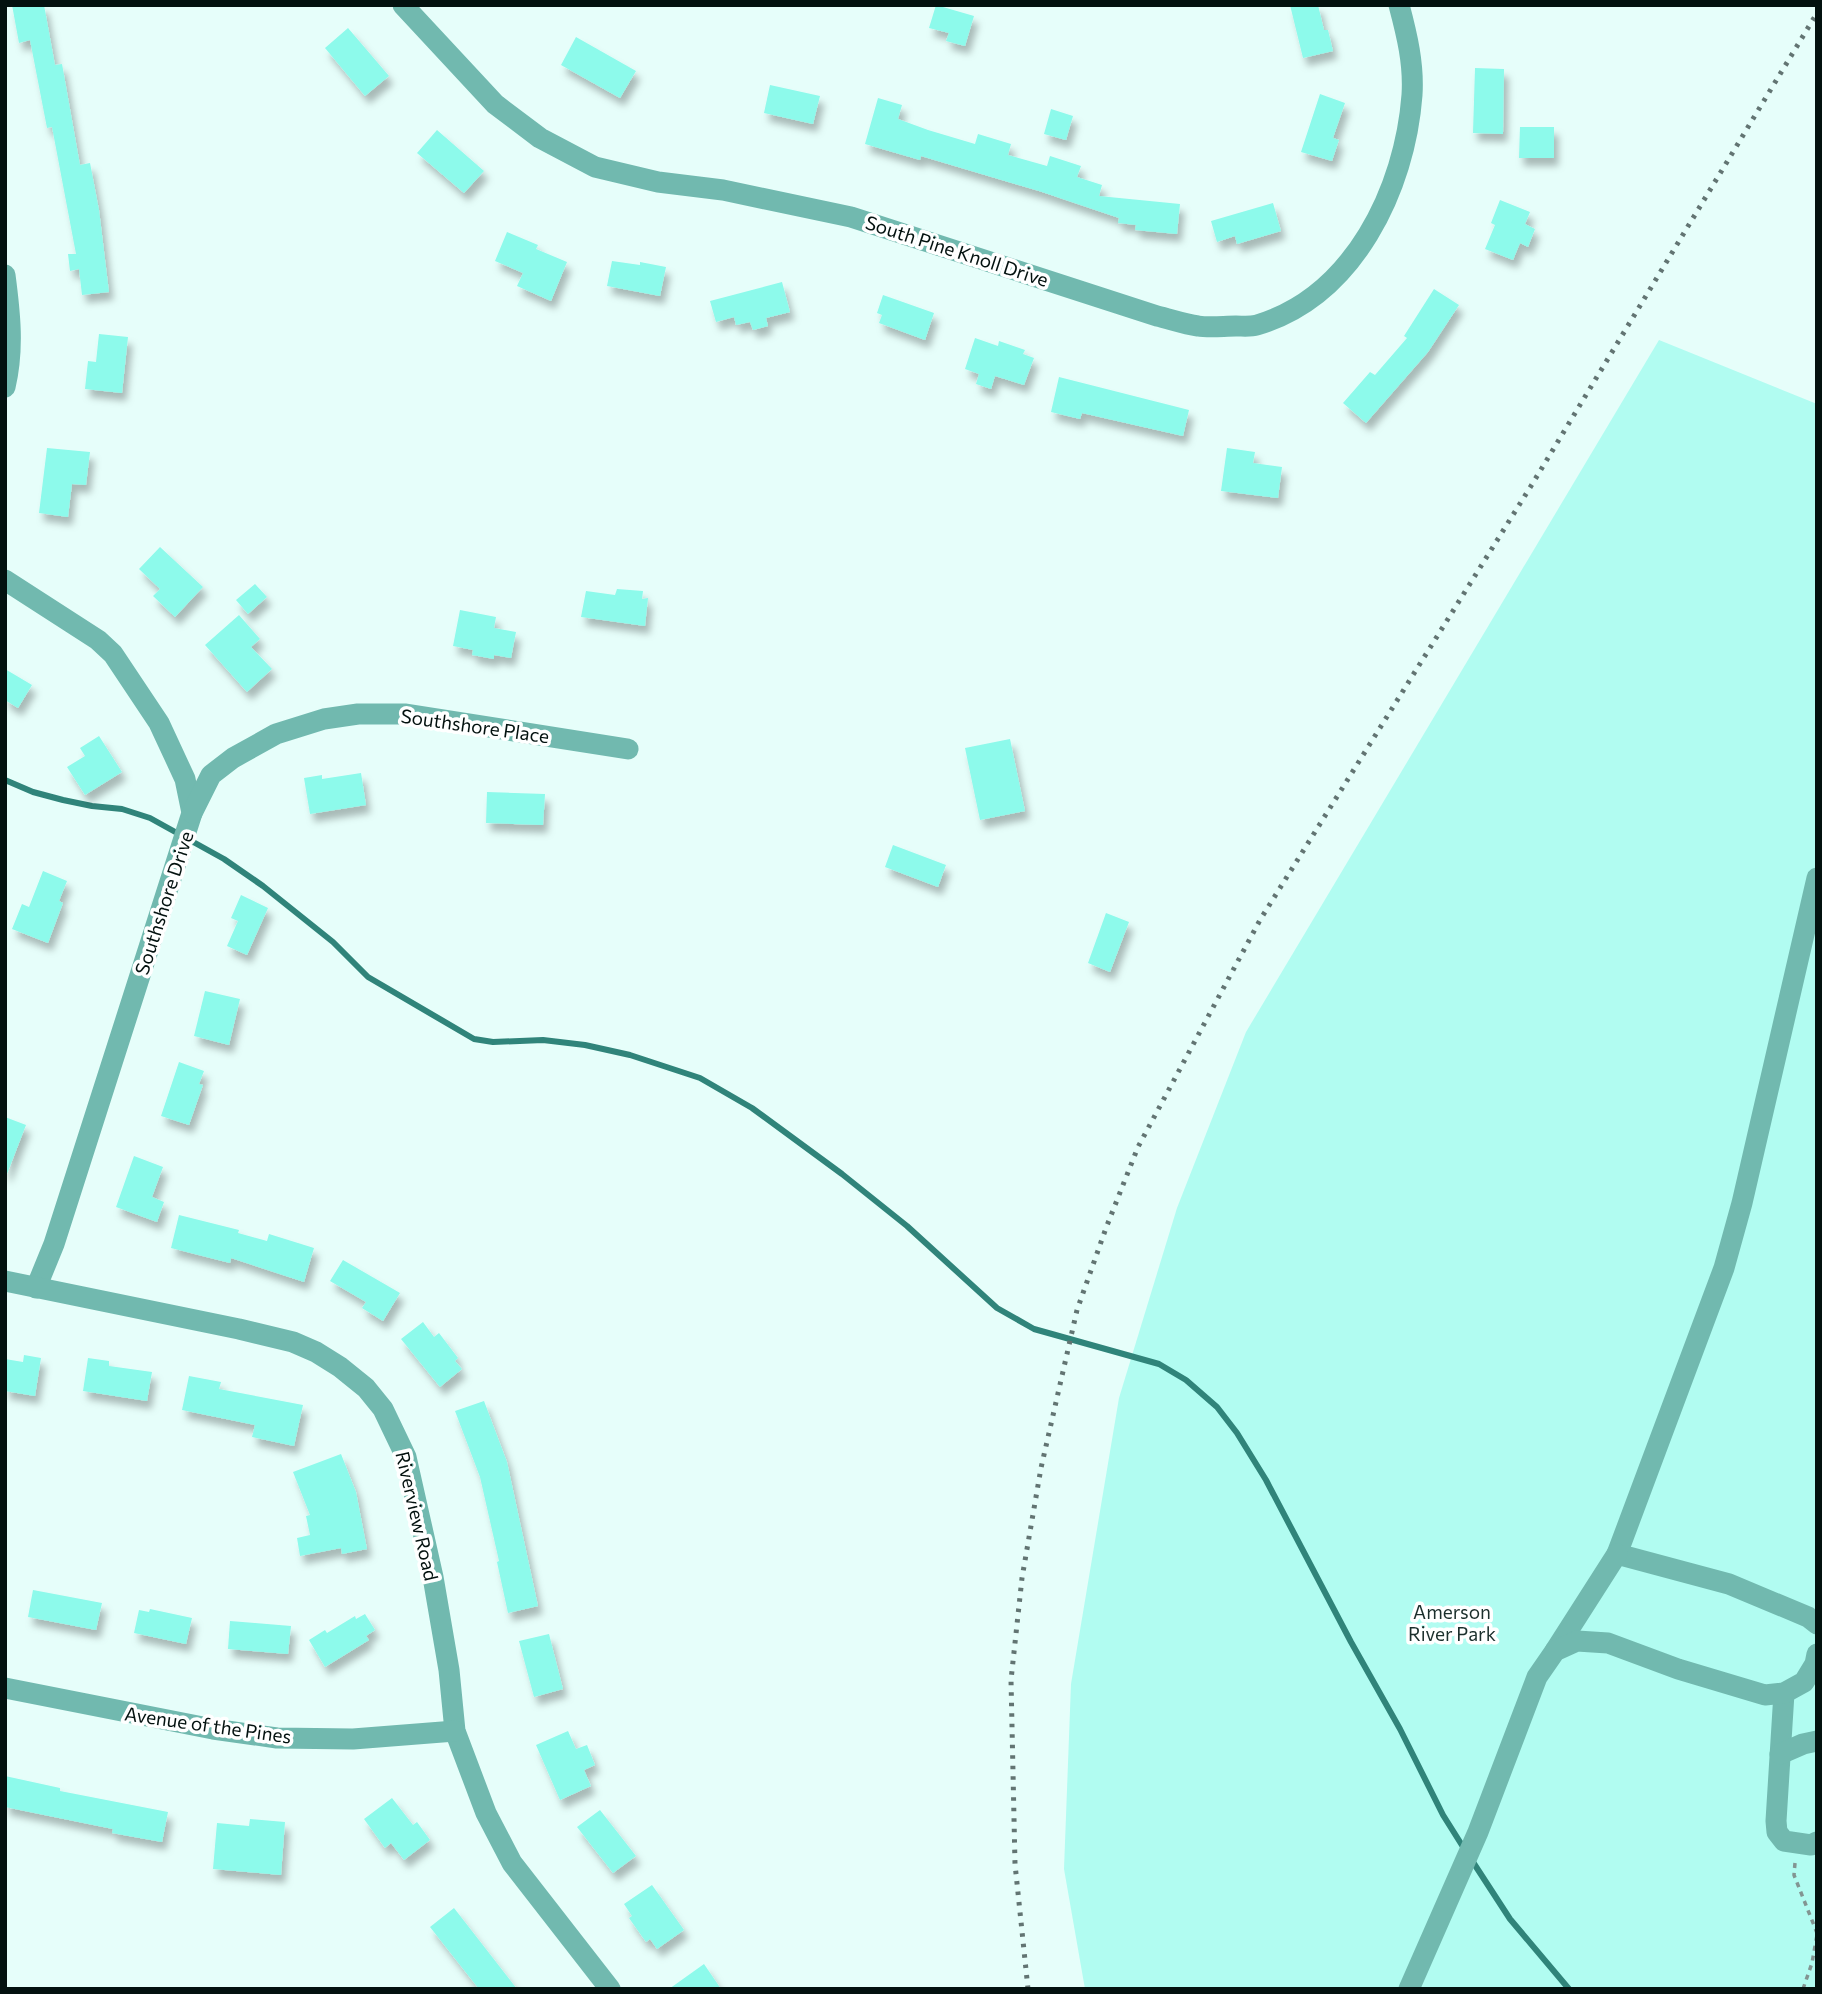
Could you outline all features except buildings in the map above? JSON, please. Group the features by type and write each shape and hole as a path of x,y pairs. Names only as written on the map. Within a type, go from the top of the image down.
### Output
{"street":[{"name":"South Pine Knoll Drive","path":"403,5 495,104 540,138 595,167 658,182 723,190 851,217 1157,316 1200,326 1255,326 1289,312 1350,262 1378,217 1391,188 1405,142 1412,93 1410,46 1399,5"},
{"path":"5,275 10,316 11,362 5,387"},
{"name":"Southshore Drive","path":"5,579 98,640 113,654 159,723 185,779 192,813 54,1244 36,1288"},
{"name":"Southshore Place","path":"192,813 211,775 233,758 276,734 324,719 358,714 406,714 628,749"},
{"path":"1409,1989 1478,1832 1537,1677 1617,1554 1727,1255 1742,1203 1817,878"},
{"name":"Riverview Road","path":"5,1281 293,1342 340,1367 366,1388 383,1409 406,1457 433,1577 449,1670 455,1731 486,1812 512,1863 610,1989"},
{"path":"1617,1554 1730,1584 1799,1613 1817,1624"},
{"path":"1555,1651 1577,1641 1608,1643 1678,1669 1765,1695 1784,1693 1804,1682 1815,1664 1817,1654"},
{"name":"Avenue of the Pines","path":"5,1688 213,1729 278,1738 353,1739 455,1731"},
{"path":"1784,1693 1777,1832 1784,1841 1806,1843"},
{"path":"1780,1754 1817,1741"}],"path":[{"path":"1803,1989 1812,1963 1817,1934 1794,1875 1806,1843"}],"green space":[{"name":"Amerson River Park","path":"1659,340 1817,404 1817,1989 1085,1989 1064,1869 1071,1684 1119,1398 1177,1208 1246,1032"}],"waterway":[{"path":"5,780 33,792 63,800 122,809 150,818 224,859 263,886 333,942 368,977 474,1039 493,1042 543,1040 585,1045 630,1055 700,1078 752,1108 842,1174 907,1226 997,1308 1034,1329 1159,1364 1186,1380 1217,1407 1237,1433 1266,1480 1400,1729 1443,1815 1465,1850"},
{"path":"1471,1859 1510,1919 1569,1989"}],"railway":[{"path":"1028,1989 1015,1864 1011,1680 1022,1578 1041,1468 1077,1310 1138,1147 1260,920 1531,486 1817,13"}]}
